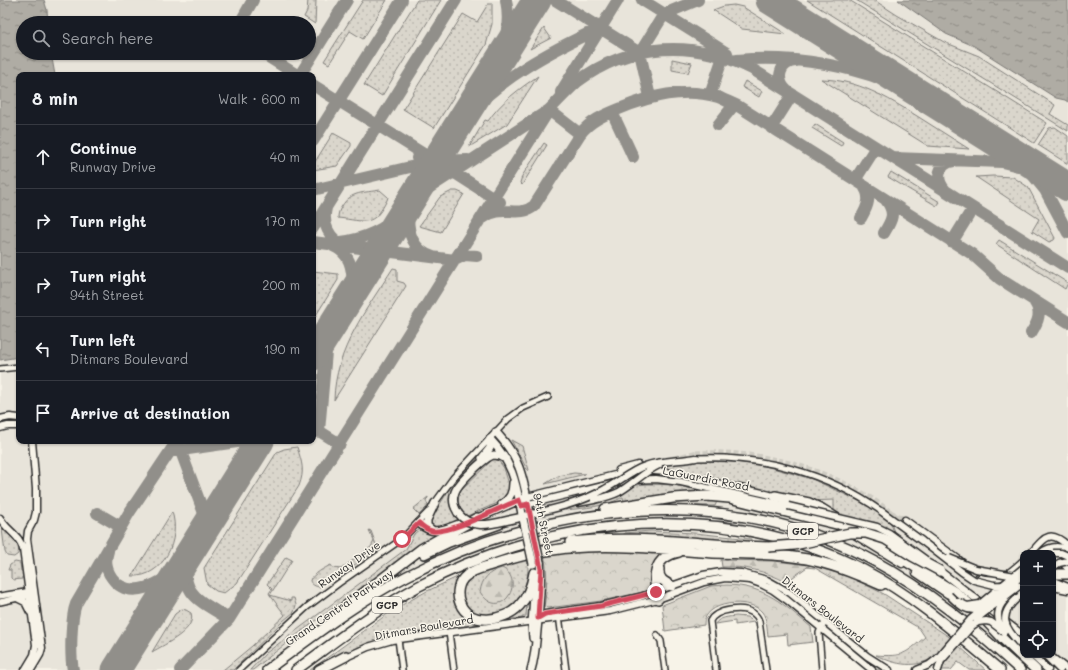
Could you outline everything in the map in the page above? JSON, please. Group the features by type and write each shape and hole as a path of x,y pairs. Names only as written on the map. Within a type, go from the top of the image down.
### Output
{"highway":[{"path":"513,533 598,510 673,498 699,496 728,498 836,524"},
{"path":"775,496 808,503 822,509 946,586 973,607 1001,637 1036,670"},
{"path":"371,587 410,562 449,542 522,510"},
{"name":"Grand Central Parkway","path":"267,670 364,601 404,577 455,553 513,533 549,523 632,512 666,511 715,514 747,518 793,528 821,537 849,549 900,576 943,606 1020,670"},
{"path":"314,636 344,608 431,543 477,518"},
{"name":"GCP","path":"296,670 371,615 404,594 453,570 488,556 555,536 606,527 652,524 712,526 767,536 795,543 857,566 919,604 1000,670"},
{"path":"488,556 550,545 607,539 659,540 768,548 794,545 850,533 866,533 885,540 940,571"},
{"path":"534,574 529,592 523,602 514,611 504,616 491,619 476,618 468,613 460,603 458,589 468,574 500,562 535,553 602,546 788,556 816,561 862,577 919,604"},
{"path":"657,596 654,583 655,572 661,562 669,556 677,553 714,553"},
{"path":"661,562 658,570 660,578 662,581 672,586"},
{"path":"1056,574 1068,574"},
{"path":"319,670 346,656"}],"main road":[{"name":"94th Street","path":"496,432 510,448 518,461 528,501 522,510"},
{"name":"94th Street","path":"490,439 506,459 511,469 541,577 536,620"},
{"path":"468,476 490,449 490,439"},
{"path":"506,459 497,455 490,456 458,486 455,493 454,504 458,513 466,521 479,525 522,510 528,501"},
{"path":"419,523 427,529 436,531 477,518 493,511 507,501 511,495 513,484 511,469"},
{"path":"435,503 426,522 428,528 436,531"},
{"path":"493,511 522,510"},
{"name":"94th Street","path":"531,670 535,653 536,620 534,574 537,563"}],"street":[{"path":"0,369 16,366"},
{"name":"Runway Drive","path":"239,670 307,607 402,539 419,523 453,478 505,422 518,412 548,397"},
{"path":"0,419 7,417 16,418"},
{"path":"0,428 16,426"},
{"path":"25,670 34,655 36,648 32,616 32,593 27,537 36,512 36,489 32,444"},
{"path":"564,506 605,490 637,469 658,462 696,458 738,459 764,462 794,469 843,488 881,511 970,578 990,584 1020,585"},
{"path":"598,480 610,473 638,465"},
{"path":"522,510 564,506 611,495 620,491 659,465"},
{"name":"LaGuardia Road","path":"528,501 633,471 651,470 775,496 804,505 913,571 949,596"},
{"name":"LaGuardia Road","path":"528,501 621,482 664,479 877,527 909,547 1020,633"},
{"path":"0,518 22,544 32,593 42,648 40,655 31,670"},
{"path":"905,520 937,543 980,578 990,580 1003,577 1020,563"},
{"path":"1034,550 1042,540 1047,537 1058,538 1068,546"},
{"path":"1054,550 1057,546 1068,550"},
{"path":"943,551 974,572"},
{"path":"1056,553 1068,555"},
{"path":"950,558 976,570 1020,576"},
{"path":"1056,559 1068,569"},
{"path":"1056,565 1068,561"},
{"path":"949,596 965,605 977,605 987,599 1020,571"},
{"name":"Ditmars Boulevard","path":"657,596 672,586 703,575 730,572 750,574 767,580 790,593 868,656 890,670"},
{"name":"Ditmars Boulevard","path":"326,670 346,656 368,647 398,639 536,620 559,615 610,611 714,579 725,578 750,580 773,590 871,670"},
{"path":"938,670 940,660 971,619 1020,578"},
{"path":"1056,583 1068,587"},
{"path":"961,631 1021,586"},
{"path":"1004,632 998,620 999,608 1004,600 1021,586"},
{"path":"1056,588 1068,590"},
{"path":"0,596 32,593"},
{"path":"0,602 32,593"},
{"path":"949,596 966,609 975,610 983,608"},
{"path":"1020,597 1010,605 1005,618 1009,632 1020,644"},
{"path":"16,598 25,602 32,616"},
{"path":"716,670 710,622 714,615 726,611 741,610 751,612 757,616 766,670"},
{"path":"559,615 566,670"},
{"path":"917,670 940,660 972,626 978,622 986,620 992,622 1020,645"},
{"path":"822,670 819,637 821,628 826,622"},
{"path":"449,632 454,670"},
{"path":"657,635 661,642 665,670"},
{"path":"398,639 402,670"},
{"path":"1035,658 1048,670"},
{"path":"1048,658 1060,670"},
{"path":"1053,658 1068,670"}],"shaded area":[{"path":"44,0 898,0 946,34 974,46 1056,98 1068,102 1068,670 1028,670 968,618 927,588 889,563 840,539 806,527 753,513 677,506 628,508 558,519 517,527 458,547 421,563 380,586 292,643 257,670 0,670 0,360 16,357 16,444 316,444 316,72 54,72 52,60 316,60 316,16 47,16"}],"green space":[{"path":"308,0 316,0 315,16 304,16 307,11"},
{"path":"363,0 387,0 363,39 350,31 329,64 324,61"},
{"path":"417,0 441,0 382,96 364,85"},
{"path":"807,0 849,0 1047,123 1034,143"},
{"path":"856,0 874,0 944,42 979,56 1055,105 1050,114 1068,125 1068,131"},
{"path":"488,4 492,4 492,24 486,45 434,128 403,109 463,14 477,22"},
{"path":"734,5 743,7 786,34 742,29 713,10 724,6"},
{"path":"544,28 551,38 530,49"},
{"path":"672,59 692,63 688,73 672,70"},
{"path":"538,76 507,124 469,147 485,120 488,121 493,114 517,91"},
{"path":"821,79 834,80 859,86 883,96 969,149 928,146"},
{"path":"745,81 762,91 759,97 742,87"},
{"path":"815,124 843,142 841,146 812,128"},
{"path":"1055,127 1068,136 1068,164 1038,145 1049,128"},
{"path":"333,133 351,143 351,146 337,166 316,170 316,160"},
{"path":"544,143 547,145 522,185 520,183 522,176"},
{"path":"891,172 940,202 937,206 888,177"},
{"path":"976,177 1013,177 1028,187 1055,238 1054,240 1049,242 1032,231 1039,219"},
{"path":"380,190 388,197 382,209 373,219 362,221 338,218 340,209 349,198 354,195"},
{"path":"452,191 457,191 464,194 441,232 419,226 440,197"},
{"path":"999,240 1068,283 1065,289 996,244"},
{"path":"393,268 397,269 397,281 404,283 406,286 334,400 336,381 346,347 363,314"},
{"path":"316,271 338,274 338,280 316,315"},
{"path":"511,440 522,446 529,470 528,471"},
{"path":"297,447 302,466 302,475 299,486 237,583 224,593 216,591 207,584 204,568 277,452 284,449"},
{"path":"477,459 479,459 460,480 451,494 453,511 459,520 451,524 450,522 442,528 430,524 430,520 450,488"},
{"path":"493,459 498,460 504,468 511,491 507,499 467,516 460,507 458,501 461,490"},
{"path":"702,461 734,462 765,466 812,479 872,507 889,518 894,532 885,544 834,513 834,500 810,501 688,473 688,471 659,468 674,463"},
{"path":"574,473 585,474 545,484 558,476"},
{"path":"648,484 677,485 713,492 624,502 623,497 602,505 565,510 586,494 620,486"},
{"path":"428,497 426,500 428,506 419,515 413,509"},
{"path":"692,498 718,499 715,506 653,505"},
{"path":"172,512 174,533 172,544 167,554 161,563 153,570 143,575 132,576"},
{"path":"421,528 430,533 440,534 392,566 298,634 253,670 250,670 266,653 406,549 414,534"},
{"path":"2,529 18,546 18,554 14,557 7,556 5,552"},
{"path":"369,530 371,531 378,550 320,587 311,583 310,580 322,569 331,565 333,568 341,569 371,547 374,541"},
{"path":"651,531 695,533 751,539 751,542 625,537 624,533"},
{"path":"606,550 667,553 650,589 647,591 601,601 548,608 544,607 547,581 544,555 569,551"},
{"path":"286,557 292,560 270,595 269,593 272,589 267,584"},
{"path":"527,559 528,574 524,590 515,604 509,609 502,613 489,615 477,613 467,606 462,594 466,581 477,573"},
{"path":"721,560 774,561 810,565 786,582 755,570 739,567 722,567"},
{"path":"15,562 20,563 21,571 23,571 22,579 13,580 11,578 11,570 8,570 10,565"},
{"path":"810,565 850,577 884,594 951,638 936,655 922,663 899,663 876,655 898,655 908,651 925,637 919,628 815,568 806,567"},
{"path":"502,568 509,574 512,581 512,589 503,602 496,603 488,601 480,592 482,583 489,574"},
{"path":"466,573 456,599 484,623 393,637 346,652 313,670 310,670 393,610 427,591"},
{"path":"727,585 753,589 773,598 811,627 813,642 788,645 787,634 768,636 764,614 756,607 738,603 719,606 711,611 706,617 704,625 665,631 662,605 711,586"},
{"path":"270,595 291,601 291,598 294,598 296,605 294,612 233,670 223,670 252,646 285,615"},
{"path":"526,603 526,616 523,616 523,618 505,620 505,619"},
{"path":"182,609 191,613 192,619 185,631 172,641 152,652 175,614"},
{"path":"727,617 747,617 754,622 735,625 735,621 715,624"},
{"path":"831,630 882,670 875,670 829,632"},
{"path":"959,646 986,670 969,670 958,662 951,670 942,670 944,663"}],"water":[{"path":"0,0 44,0 47,16 16,16 16,60 52,60 54,72 16,72 16,357 0,360"},
{"path":"898,0 1068,0 1068,102 1056,98 974,46 946,34"}],"taxiway":[{"path":"244,16 253,0"},
{"path":"316,49 347,0"},
{"path":"316,136 402,0"},
{"path":"316,223 456,0"},
{"path":"500,58 507,29 508,15 506,0"},
{"path":"535,3 539,0"},
{"path":"555,0 640,53 650,97"},
{"path":"561,92 618,0"},
{"path":"642,0 727,53"},
{"path":"640,53 664,14 698,0"},
{"path":"461,120 509,78 562,46 600,28"},
{"path":"180,670 229,619 549,110 577,82 597,69 619,59 640,52 663,49 685,49 730,59 752,69 1068,268"},
{"path":"710,95 723,57"},
{"path":"273,60 292,72"},
{"path":"302,72 309,60"},
{"path":"737,60 793,60 848,69 884,80 942,108"},
{"path":"787,91 781,82 781,72 790,62 796,61"},
{"path":"316,87 435,161 468,160"},
{"path":"483,218 497,212 516,212 528,210 534,206 580,134 588,125 598,119 631,104 667,94 705,94 718,97 738,106 972,254 1000,279 1068,322"},
{"path":"771,128 792,95"},
{"path":"718,125 734,105"},
{"path":"433,257 420,250 412,239 410,233 408,218 412,201 415,197 549,110 580,134"},
{"path":"612,112 633,157"},
{"path":"316,189 423,164 436,158 444,147"},
{"path":"855,180 876,147"},
{"path":"1009,150 1027,168 1045,190 1068,233"},
{"path":"417,158 423,181"},
{"path":"894,158 1002,162 1027,168 1055,179"},
{"path":"945,190 939,177 941,168 949,162 954,161"},
{"path":"447,168 500,202"},
{"path":"861,218 868,202 866,189 863,185"},
{"path":"884,233 892,216 891,209 886,200"},
{"path":"326,208 325,220 328,230 334,239 344,245"},
{"path":"952,242 973,208"},
{"path":"341,242 350,241 375,232 390,223 404,211"},
{"path":"316,242 455,260 465,255 477,256"},
{"path":"333,246 340,249 348,259 352,271 354,291"},
{"path":"1031,333 1036,325 1039,313 1033,300"},
{"path":"319,431 326,352 329,339 338,316"},
{"path":"316,432 319,431 340,444"},
{"path":"73,670 72,636 73,618 76,604 129,513 175,444"},
{"path":"178,444 208,524"},
{"path":"174,451 223,444"},
{"path":"97,513 121,527"},
{"path":"108,551 108,572 119,585 128,589 146,588 156,584 180,567"},
{"path":"188,555 186,579 189,588 201,601 229,619"}],"runway":[{"path":"316,351 537,0"},
{"path":"770,0 1068,187"},
{"path":"116,670 258,444"}],"tunnel":[{"path":"696,453 744,454 791,463 813,470 857,490 877,502 907,524"},
{"path":"673,459 696,453"},
{"path":"881,507 892,516"},
{"path":"889,512 905,520"}],"route":[{"path":"402,539 419,523 424,528 431,531 442,530 477,518 519,500 521,506 528,504 540,562 541,577 538,618 545,614 601,606 656,592"}]}
